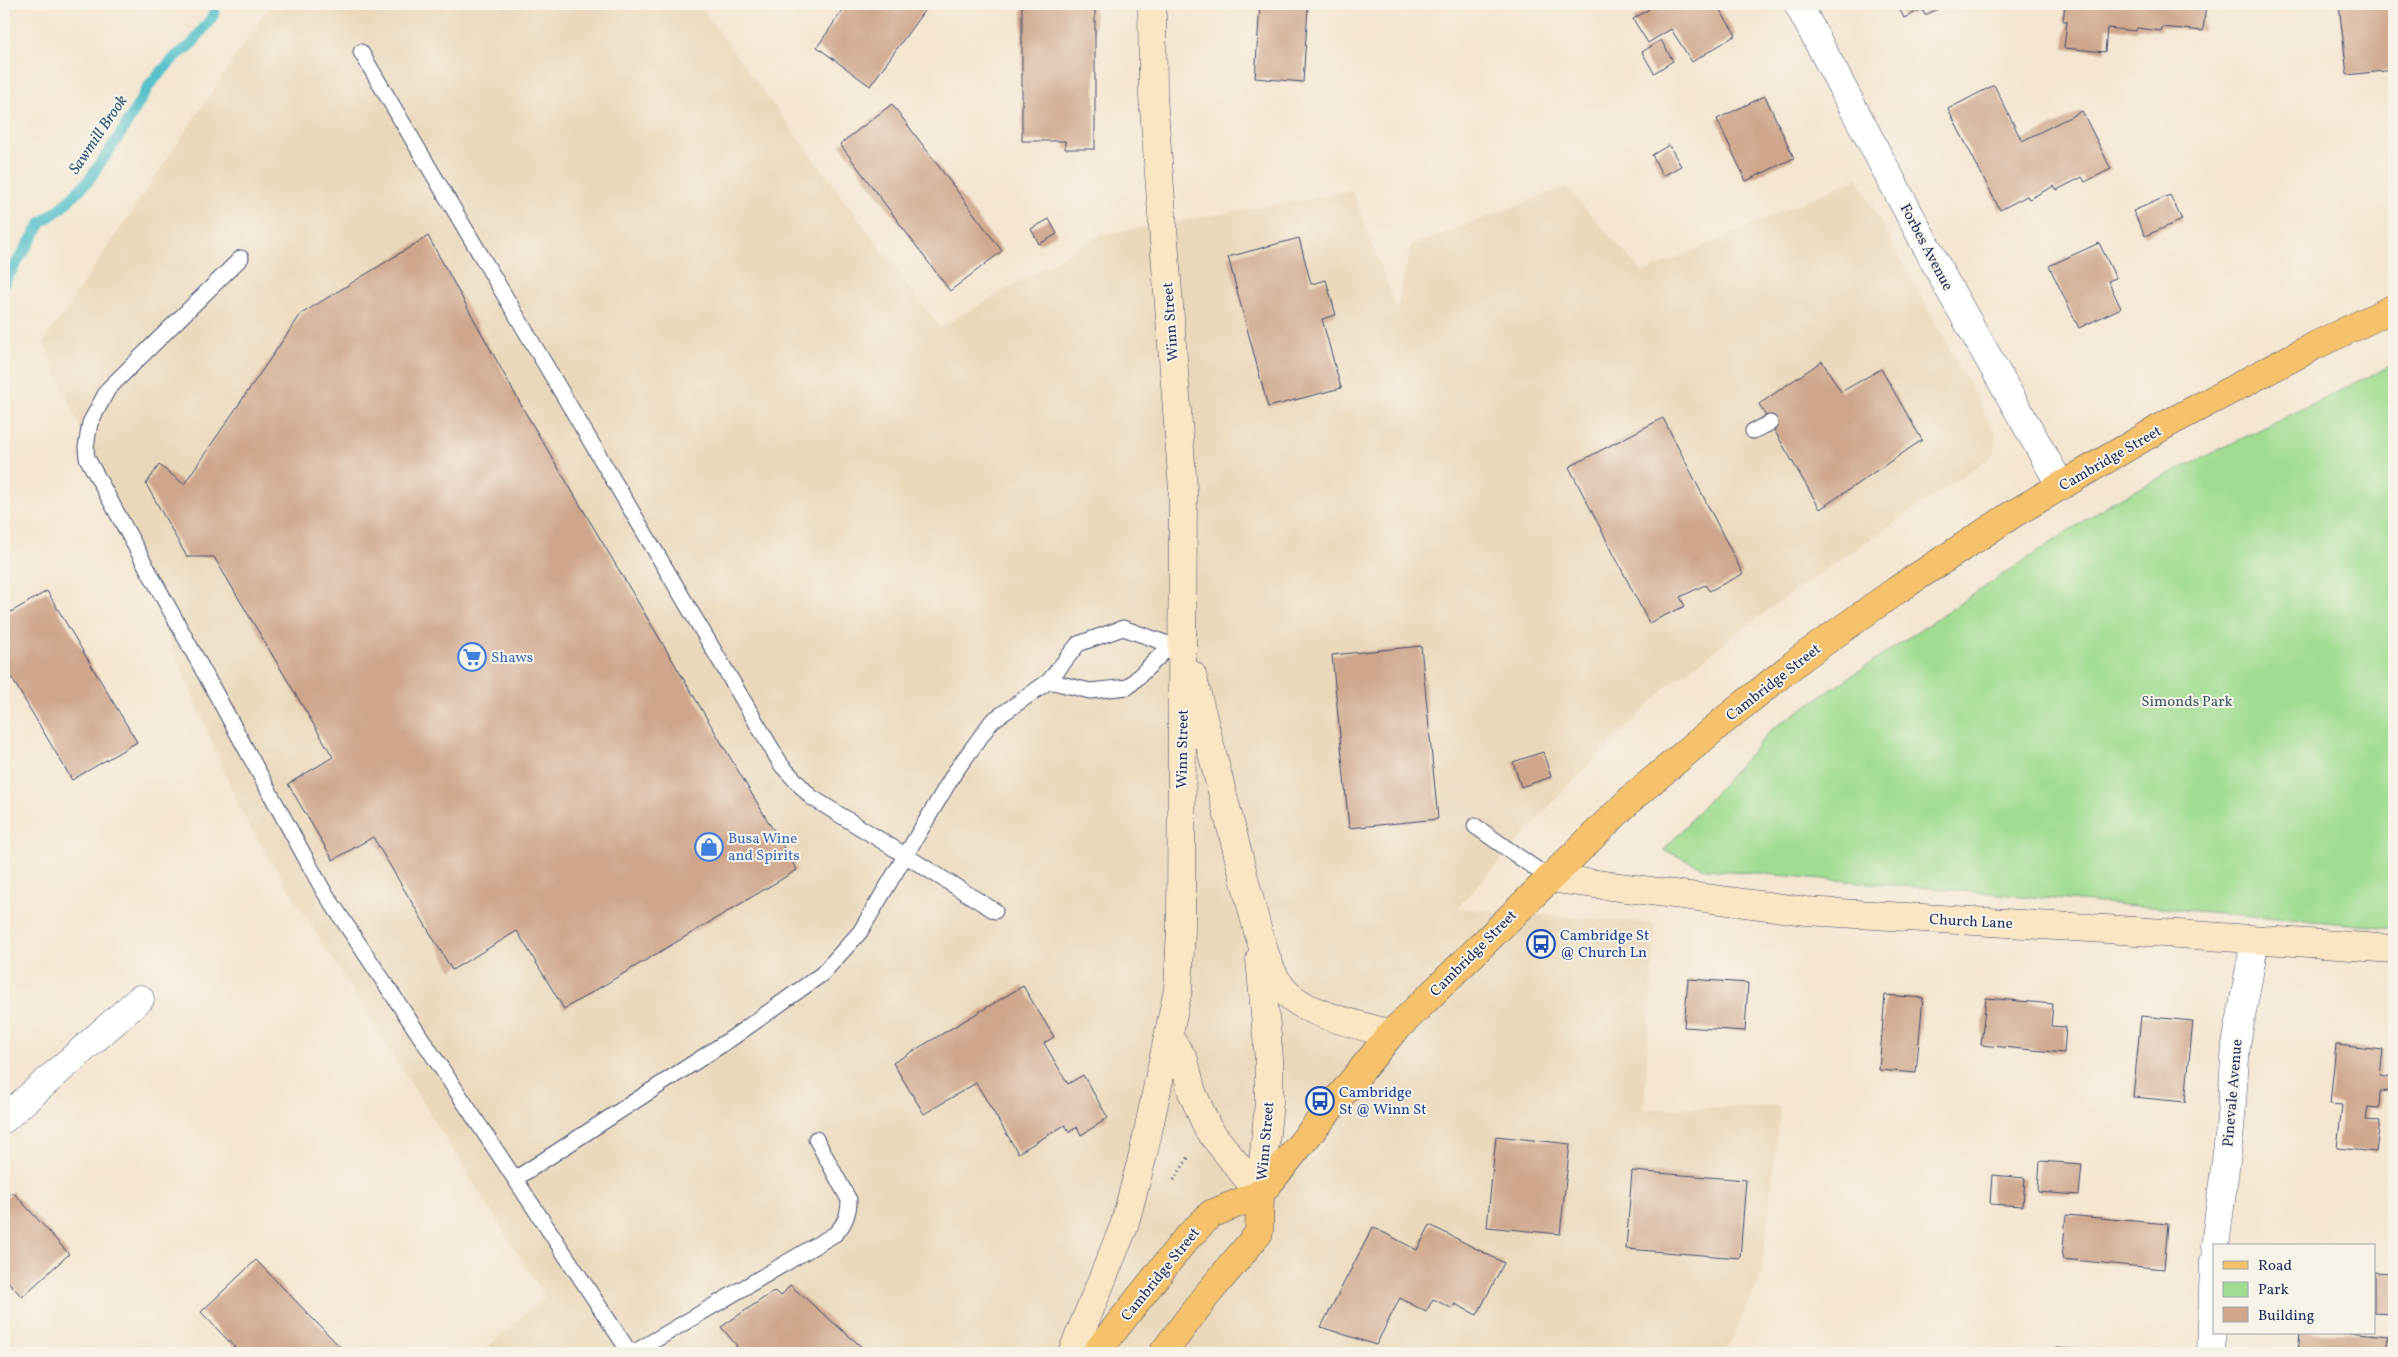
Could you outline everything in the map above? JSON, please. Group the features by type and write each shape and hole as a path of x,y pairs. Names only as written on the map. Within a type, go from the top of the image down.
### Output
{"main road":[{"name":"Winn Street","path":"1072,1353 1124,1226 1147,1138 1178,990 1181,928 1177,643 1183,489 1153,96 1152,4"},
{"name":"Cambridge Street","path":"1096,1353 1185,1240 1211,1214 1260,1194 1391,1034 1633,797 1733,712 1803,657 1896,590 2013,514 2167,424 2314,346 2394,308"},
{"name":"Winn Street","path":"1177,643 1258,932 1273,974 1289,996 1324,1014 1391,1034"},
{"name":"Church Lane","path":"1549,878 1806,912 2106,928 2394,949"},
{"name":"Winn Street","path":"1258,932 1269,1059 1269,1102 1260,1194"},
{"name":"Winn Street","path":"1168,1036 1184,1060 1192,1092 1208,1129 1260,1194"},
{"path":"1163,1353 1206,1296 1259,1233 1260,1194"}],"street":[{"name":"Forbes Avenue","path":"1798,4 1947,286 2061,486"},
{"name":"Pinevale Avenue","path":"2215,1244 2230,1129 2236,1045 2255,940"},
{"path":"4,1119 140,999"},
{"path":"2211,1353 2213,1292"}],"lane":[{"path":"361,52 782,766 811,797 995,911"},
{"path":"241,258 108,389 90,423 86,447 88,458 323,890 632,1353 835,1234 841,1228 849,1210 849,1200 816,1139"},
{"path":"1753,431 1770,423"},
{"path":"515,1179 732,1038 822,974 860,932 955,772 992,721 1049,681 1078,644 1123,628 1177,643"},
{"path":"1049,681 1090,691 1128,687 1177,643"},
{"path":"1475,826 1549,878"}],"path":[{"path":"1171,1184 1190,1155"}],"shaded area":[{"path":"271,4 698,4 940,328 1100,235 1352,191 1397,310 1411,246 1566,187 1643,273 1857,178 1996,435 1995,454 1784,598 1669,685 1571,783 1457,908 1655,924 1644,1109 1780,1106 1762,1274 1725,1353 481,1353 545,1297 244,818 44,342"}],"green space":[{"name":"Simonds Park","path":"2394,364 2394,928 1707,869 1664,850 1772,729 2112,502"}],"building":[{"path":"847,4 929,4 870,86 817,47"},
{"path":"1095,4 1095,149 1065,149 1065,141 1022,141 1022,5"},
{"path":"1260,4 1308,7 1303,82 1255,78"},
{"path":"1657,4 1716,4 1736,35 1692,62 1671,29 1648,43 1633,19"},
{"path":"1897,4 1949,4 1925,15 1922,9 1904,18"},
{"path":"2065,4 2206,4 2203,31 2162,27 2161,31 2137,28 2136,31 2107,28 2105,52 2064,48 2067,21 2063,21"},
{"path":"2339,4 2394,4 2394,70 2347,75"},
{"path":"1661,40 1673,61 1654,73 1642,52"},
{"path":"1994,85 2022,141 2082,111 2111,169 2085,182 2082,177 2057,190 2054,186 2029,199 2027,196 2000,210 1948,109"},
{"path":"1765,96 1794,158 1746,181 1717,119"},
{"path":"892,104 1002,251 950,291 840,144"},
{"path":"1669,145 1681,166 1663,176 1652,155"},
{"path":"2170,195 2182,220 2145,236 2133,211"},
{"path":"1049,219 1057,234 1039,244 1031,229"},
{"name":"Shaws","path":"428,236 525,412 797,870 564,1009 517,931 452,970 373,837 333,860 288,784 333,757 214,557 187,557 146,484 159,465 184,484 301,314"},
{"path":"1299,238 1311,284 1326,280 1336,315 1322,319 1341,388 1268,407 1228,257"},
{"path":"2099,243 2116,278 2108,281 2121,308 2079,328 2049,266"},
{"path":"1822,361 1841,392 1881,369 1922,440 1820,509 1759,404"},
{"path":"1663,418 1743,574 1709,591 1705,585 1680,597 1685,606 1649,623 1569,467"},
{"path":"47,591 137,742 72,780 4,665 4,616"},
{"path":"1421,646 1438,819 1349,828 1332,655"},
{"path":"1543,752 1551,777 1521,787 1513,762"},
{"path":"1688,979 1748,983 1745,1031 1684,1027"},
{"path":"1023,986 1054,1037 1044,1043 1068,1084 1083,1075 1108,1118 1081,1135 1077,1127 1069,1132 1065,1125 1018,1153 976,1083 924,1114 893,1063"},
{"path":"1885,995 1923,998 1916,1073 1879,1070"},
{"path":"1986,998 2053,1004 2051,1026 2066,1027 2064,1053 1981,1045"},
{"path":"2141,1016 2193,1021 2185,1102 2133,1097"},
{"path":"2336,1045 2383,1050 2380,1076 2393,1078 2392,1092 2380,1091 2379,1108 2368,1107 2366,1120 2380,1121 2376,1152 2337,1148 2342,1105 2330,1104"},
{"path":"1496,1136 1570,1144 1560,1234 1487,1227"},
{"path":"2040,1161 2082,1164 2079,1195 2038,1192"},
{"path":"1632,1171 1746,1180 1740,1258 1626,1249"},
{"path":"1992,1175 2025,1178 2023,1206 1990,1204"},
{"path":"13,1192 69,1254 22,1297 4,1277 4,1200"},
{"path":"2066,1215 2168,1224 2164,1269 2062,1259"},
{"path":"1430,1225 1504,1263 1477,1315 1455,1304 1453,1309 1433,1299 1426,1312 1400,1298 1376,1345 1321,1327 1373,1227 1417,1250"},
{"path":"256,1260 346,1353 240,1353 201,1312"},
{"path":"2376,1272 2394,1273 2394,1314 2376,1313"},
{"path":"790,1285 864,1349 861,1353 735,1353 732,1351 737,1346 721,1327 774,1291 781,1296"},
{"path":"2300,1334 2369,1334 2388,1336 2386,1353 2298,1353"},
{"path":"2056,1348 2115,1352 2115,1353 2055,1353"}],"waterway":[{"name":"Sawmill Brook","path":"4,283 42,222 60,209 88,181 122,132 150,84 176,56 191,45 213,16 216,4"}],"place":[{"name":"Shaws","path":"472,657"},
{"name":"Busa Wine and Spirits","path":"709,847"},
{"name":"Cambridge St @ Church Ln","path":"1541,944"},
{"name":"Cambridge St @ Winn St","path":"1320,1101"}]}
